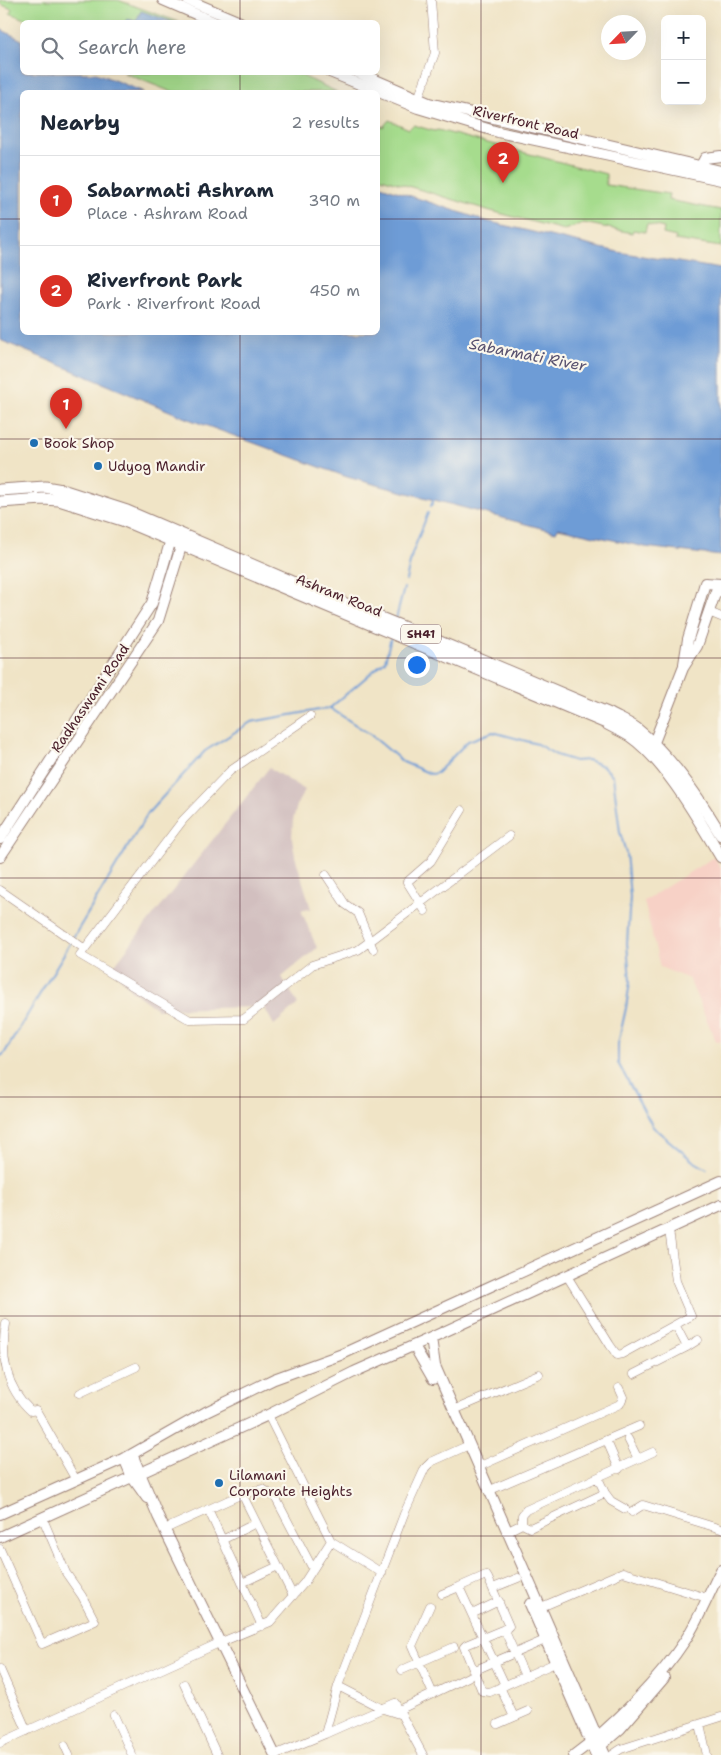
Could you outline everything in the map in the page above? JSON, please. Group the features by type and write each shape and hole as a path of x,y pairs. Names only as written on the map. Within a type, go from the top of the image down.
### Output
{"main road":[{"path":"162,0 209,20"},
{"path":"188,0 235,20"},
{"name":"Riverfront Road","path":"338,75 376,90"},
{"name":"Riverfront Road","path":"364,75 429,103 699,171 721,180"},
{"name":"Riverfront Road","path":"380,92 442,116 498,132 699,171 721,171"},
{"path":"699,171 705,158 721,156"},
{"name":"Ashram Road","path":"0,490 45,488 122,520 178,537 606,723 649,748 685,782 721,835"},
{"name":"Ashram Road","path":"0,502 60,495"},
{"name":"Radhaswami Road","path":"0,839 152,603 178,537"},
{"name":"Radhaswami Road","path":"0,856 158,622 178,537"},
{"path":"683,668 688,639 705,583 721,584"},
{"path":"649,748 683,668 697,646 716,591 721,591"},
{"name":"Ashram Road","path":"649,748 721,857"},
{"path":"0,1514 128,1456 206,1412 274,1379 340,1355 721,1182"},
{"path":"0,1537 43,1519 354,1372 721,1205"},
{"path":"431,1338 435,1366 454,1410 466,1446 518,1578 555,1663 596,1749"},
{"path":"414,1346 429,1368 478,1467 539,1608 596,1749"},
{"path":"128,1456 274,1755"},
{"path":"596,1749 664,1669 687,1638 721,1570"},
{"path":"574,1755 596,1749 620,1729 692,1641 721,1583"}],"street":[{"path":"418,98 434,53 431,0"},
{"path":"709,612 721,617"},
{"path":"310,716 230,771 183,820 80,955 190,1020 244,1019 312,965 371,946 419,903 509,836"},
{"path":"426,911 407,882 431,861 462,810"},
{"path":"326,875 345,904 358,913 371,946"},
{"path":"0,890 85,949"},
{"path":"567,1276 617,1355 676,1326 690,1318 692,1314 676,1281 669,1230"},
{"path":"6,1324 2,1353 3,1366 22,1403 31,1411 36,1410 76,1480"},
{"path":"676,1326 687,1347"},
{"path":"634,1374 698,1340"},
{"path":"80,1393 136,1367"},
{"path":"454,1410 539,1374"},
{"path":"478,1467 620,1404 623,1397 619,1388"},
{"path":"268,1414 331,1541 382,1573"},
{"path":"488,1491 640,1426"},
{"path":"628,1438 638,1460"},
{"path":"325,1734 338,1686 425,1468 430,1462 466,1446"},
{"path":"609,1446 619,1469"},
{"path":"522,1524 522,1515 526,1510 653,1452"},
{"path":"598,1478 611,1501 628,1511 643,1505 721,1530"},
{"path":"165,1529 242,1494 263,1488 275,1497 313,1569"},
{"path":"522,1524 530,1528 605,1493"},
{"path":"242,1494 293,1596"},
{"path":"208,1509 262,1626"},
{"path":"0,1549 42,1644 94,1621 82,1596 66,1574 43,1519"},
{"path":"222,1540 256,1523"},
{"path":"506,1532 522,1524"},
{"path":"0,1743 219,1643 270,1622 293,1596 331,1541"},
{"path":"242,1583 278,1566"},
{"path":"539,1608 623,1572 706,1598"},
{"path":"442,1594 484,1575 488,1578 509,1624 504,1629 464,1647 471,1674 484,1693 555,1663"},
{"path":"493,1588 518,1578"},
{"path":"459,1587 495,1662 514,1717"},
{"path":"472,1614 499,1601"},
{"path":"430,1606 412,1646 433,1694"},
{"path":"504,1629 525,1676"},
{"path":"338,1686 383,1709 401,1713 471,1674 545,1640"},
{"path":"402,1670 454,1647"},
{"path":"0,1670 27,1731"},
{"path":"184,1684 218,1755"},
{"path":"274,1755 383,1709"},
{"path":"498,1724 528,1711"},
{"path":"401,1713 423,1755"},
{"path":"114,1715 132,1755"},
{"path":"612,1755 621,1749 721,1717"},
{"path":"700,1724 707,1755"},
{"path":"65,1746 69,1755"}],"shaded area":[{"path":"269,768 305,790 298,802 293,820 292,838 295,856 311,909 301,910 317,948 282,977 298,1004 274,1025 264,1007 157,1009 131,990 112,968"},
{"path":"714,857 721,868 721,1042 716,1041 689,979 660,967 644,901"}],"green space":[{"path":"0,0 118,0 173,20 26,20 10,13 12,9 0,4"},
{"path":"129,75 300,75 333,90 167,90"},
{"path":"389,120 409,129 413,125 434,131 438,130 606,174 606,185 669,194 668,200 721,210 721,247 675,240 676,237 663,234 664,228 647,224 645,232 633,230 632,233 584,223 564,230 491,211 380,178 380,126 383,127"}],"water":[{"path":"141,11 167,20 136,20"},
{"name":"Sabarmati River","path":"0,29 20,39 20,75 101,75 139,90 20,90 20,335 380,335 380,186 486,221 618,252 721,269 721,556 645,547 558,528 556,532 347,477 191,420 0,340"}],"waterway":[{"path":"431,506 434,499"},
{"path":"406,580 412,554 428,513"},
{"path":"396,619 404,588"},
{"path":"73,938 148,813 205,751 251,722 330,708 385,661 391,637"},
{"path":"330,708 371,735 403,762 431,774 437,773 468,741 493,732 537,744 556,755 575,761 588,760 603,766 613,776 620,832 626,853 630,897 627,943 630,981 618,1044 618,1063 653,1127 693,1161 707,1169"},
{"path":"0,1056 4,1054 71,942"}],"place":[{"name":"Riverfront Park","path":"503,183"},
{"name":"Sabarmati Ashram","path":"66,429"},
{"name":"Book Shop","path":"34,443"},
{"name":"Udyog Mandir","path":"98,466"},
{"name":"Lilamani Corporate Heights","path":"219,1483"}]}
